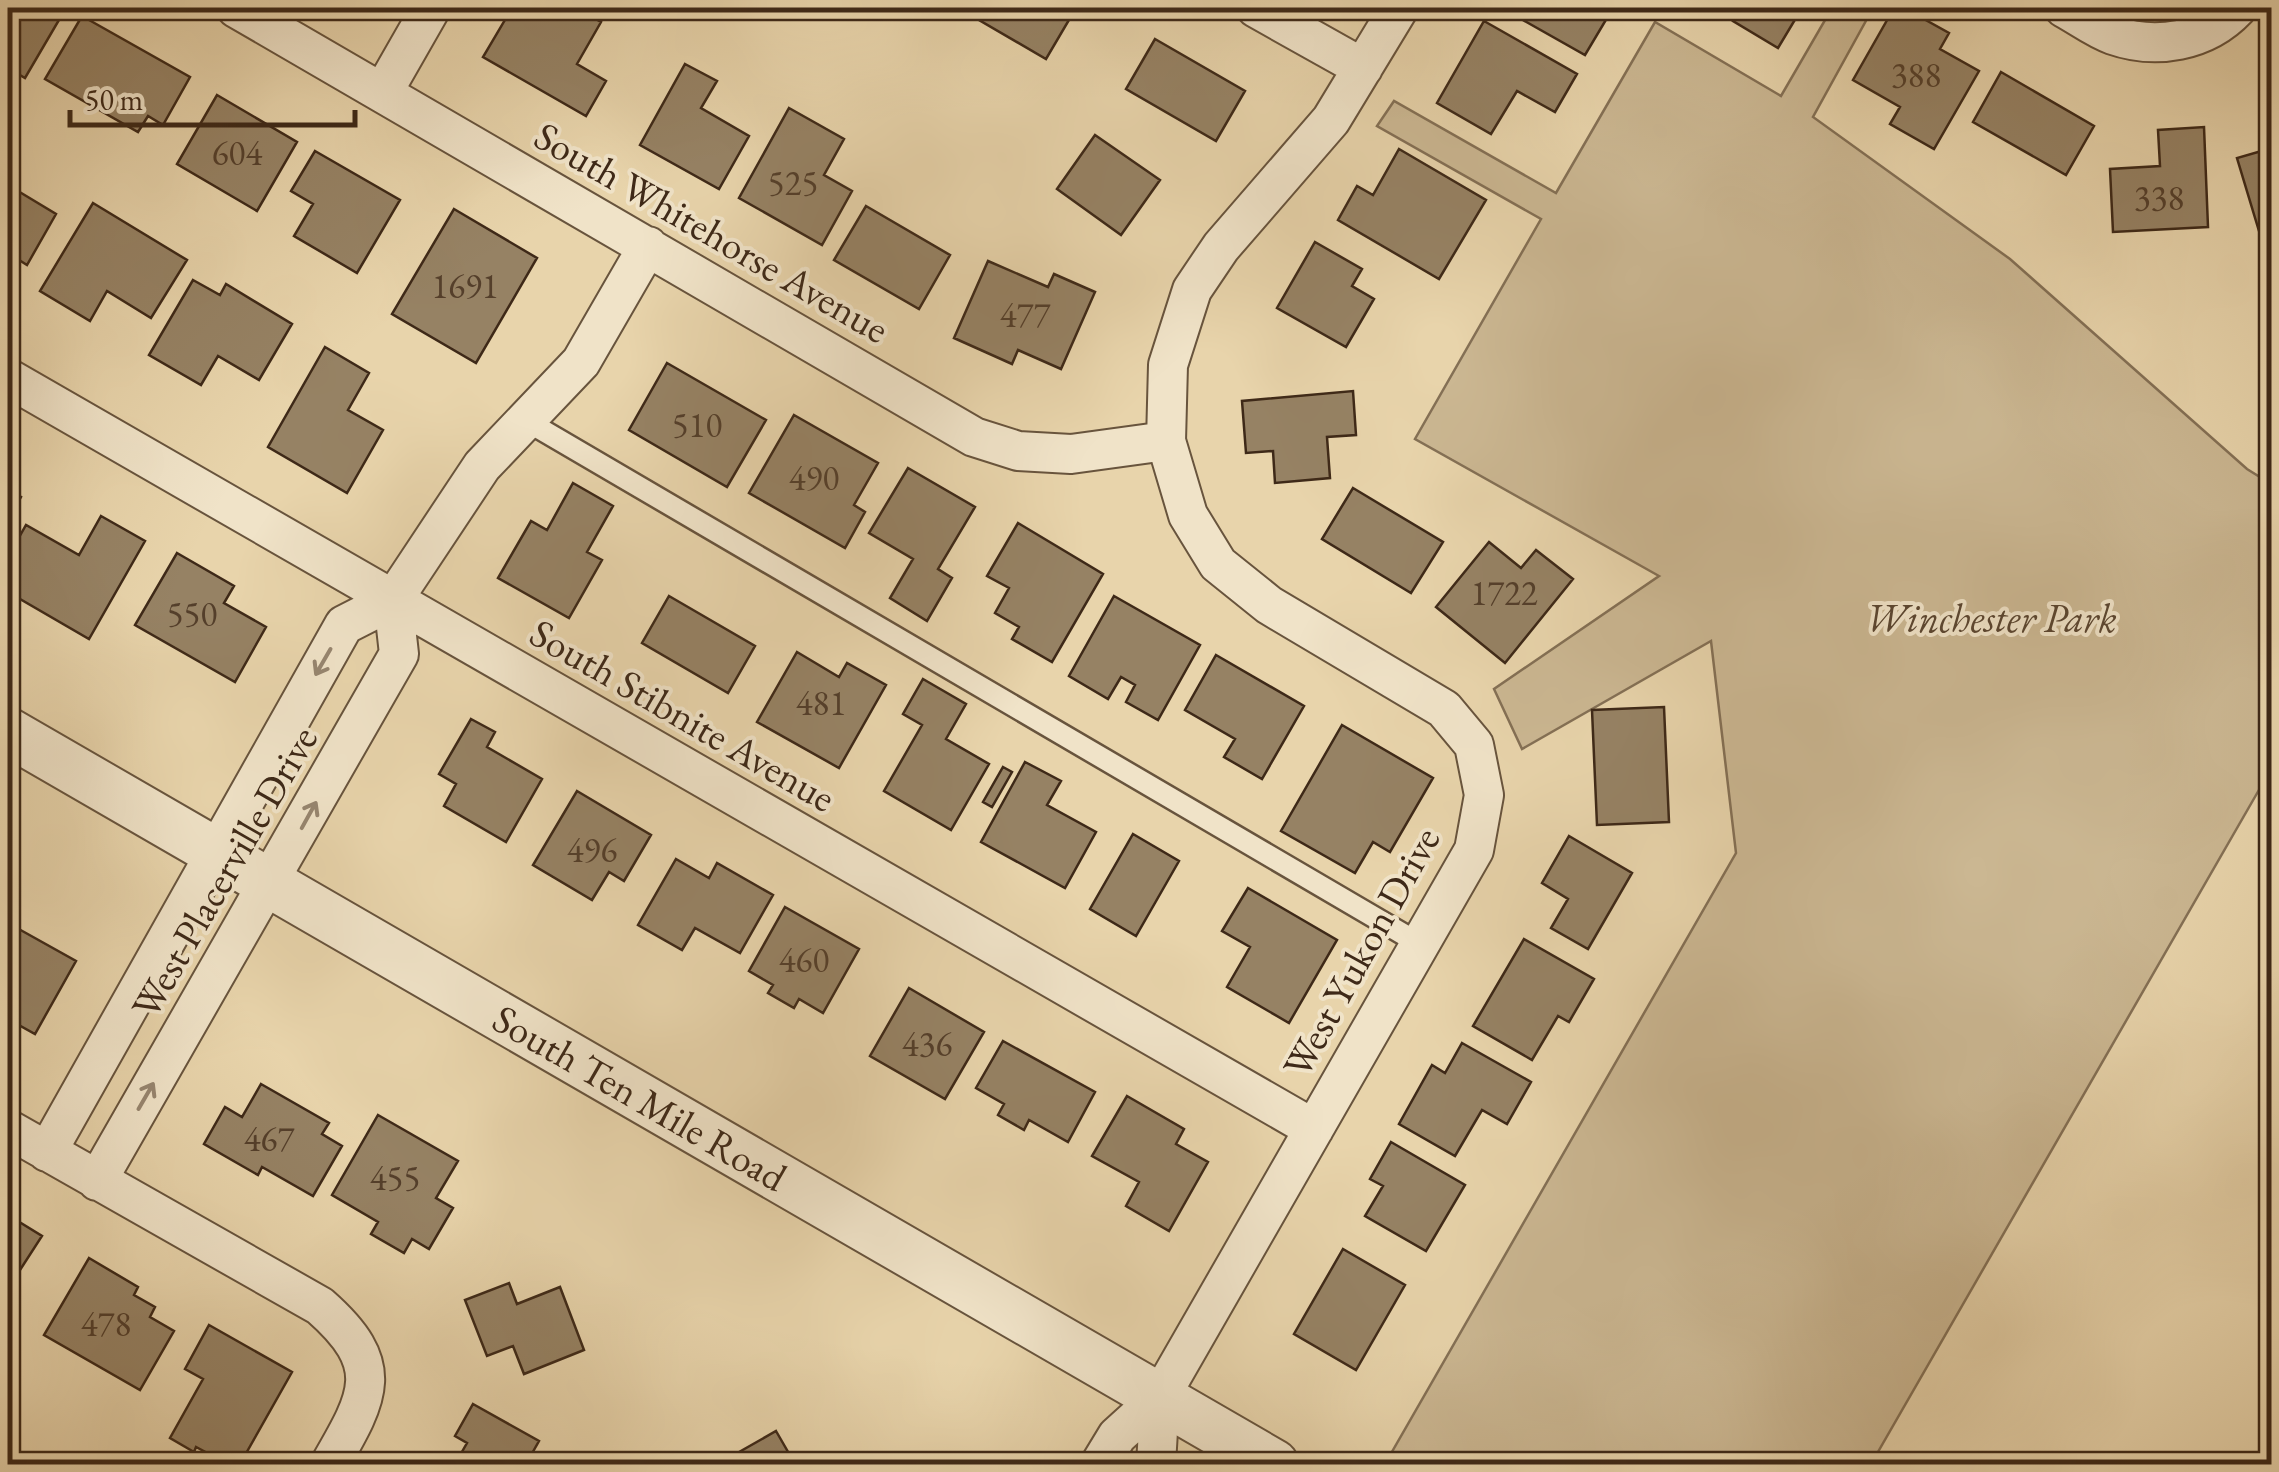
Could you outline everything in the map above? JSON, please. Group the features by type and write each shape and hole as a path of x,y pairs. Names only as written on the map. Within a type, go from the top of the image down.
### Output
{"street":[{"name":"South Whitehorse Avenue","path":"236,8 974,437 1018,451 1071,454 1166,441"},
{"path":"383,92 431,8"},
{"path":"1256,8 1364,68"},
{"name":"West Yukon Drive","path":"1160,1397 1474,850 1484,795 1474,745 1444,709 1269,604 1218,564 1188,515 1166,441 1168,365 1192,290 1221,247 1331,120 1398,8"},
{"path":"2064,8 2110,34 2148,44 2191,38 2237,8"},
{"name":"West Placerville Drive","path":"47,1152 344,625 393,600 482,466 581,362 648,246"},
{"name":"South Stibnite Avenue","path":"8,378 1314,1129"},
{"name":"West Placerville Drive","path":"98,1181 399,654 393,600"},
{"name":"South Ten Mile Road","path":"8,732 1274,1464"},
{"path":"8,1128 320,1306 346,1329 364,1360 365,1388 357,1418 330,1464"},
{"path":"1100,1464 1117,1436 1160,1397"},
{"path":"1156,1464 1160,1397"}],"lane":[{"path":"525,420 1420,944"}],"green space":[{"name":"Winchester Park","path":"1832,8 1873,8 1813,117 2010,259 2247,469 2271,484 2271,769 1871,1464 1385,1464 1736,853 1711,641 1522,749 1494,689 1659,576 1415,439 1541,219 1377,126 1394,101 1556,193 1655,22 1781,96"}],"building":[{"path":"8,8 66,8 25,78 8,68"},
{"path":"512,8 576,8 601,22 577,64 606,81 586,116 483,57"},
{"path":"970,8 1076,8 1046,59 967,13"},
{"path":"1530,8 1613,8 1585,55 1523,20"},
{"path":"1735,8 1802,8 1778,48 1733,21 1740,10"},
{"path":"1894,8 1904,8 1949,33 1940,49 1979,71 1934,149 1890,124 1900,107 1853,80"},
{"path":"82,16 190,77 163,125 148,116 138,132 45,79"},
{"path":"1484,21 1577,74 1555,112 1517,91 1491,134 1437,103"},
{"path":"1155,39 1245,91 1216,141 1126,89"},
{"path":"685,64 717,81 701,108 749,136 719,189 640,145"},
{"path":"2001,72 2094,126 2066,175 1973,122"},
{"path":"217,95 297,142 257,211 177,164"},
{"path":"789,108 844,139 824,175 852,191 822,245 739,198"},
{"path":"2204,127 2208,227 2113,232 2110,169 2160,166 2158,130"},
{"path":"1095,135 1160,180 1121,235 1057,189"},
{"path":"2272,148 2272,227 2259,231 2237,158"},
{"path":"1399,149 1486,200 1439,279 1338,220 1357,186 1373,195"},
{"path":"315,151 400,200 357,273 294,236 313,204 291,191"},
{"path":"8,185 56,214 27,265 8,253"},
{"path":"93,203 187,260 151,318 107,291 90,321 40,291"},
{"path":"866,206 950,255 919,309 834,260"},
{"path":"454,209 537,258 476,363 392,314"},
{"path":"1315,242 1362,269 1352,286 1374,299 1346,347 1277,308"},
{"path":"988,261 1048,287 1054,274 1095,292 1061,369 1018,350 1012,364 954,338"},
{"path":"193,280 220,295 226,284 292,324 259,380 218,356 201,385 149,355"},
{"path":"325,347 369,373 348,410 383,430 347,493 268,447"},
{"path":"667,363 766,420 727,487 629,430"},
{"path":"1353,391 1356,435 1327,437 1330,478 1275,483 1273,451 1246,453 1242,401"},
{"path":"794,415 878,463 854,505 865,512 845,548 749,493"},
{"path":"908,468 975,507 938,569 952,578 927,621 890,598 913,559 869,533"},
{"path":"573,483 613,506 587,552 602,560 569,618 498,578 531,521 547,530"},
{"path":"1353,488 1443,542 1411,593 1322,539"},
{"path":"8,489 21,497 8,520"},
{"path":"101,516 145,541 89,639 8,592 8,557 26,525 79,555"},
{"path":"1018,523 1103,574 1052,662 1012,639 1019,627 995,613 1009,588 987,576"},
{"path":"1489,542 1521,568 1536,550 1573,579 1505,663 1436,607"},
{"path":"177,553 234,586 224,603 266,627 235,682 135,625"},
{"path":"669,596 755,646 728,693 642,643"},
{"path":"1114,596 1200,645 1158,720 1126,702 1135,685 1121,677 1108,699 1069,676"},
{"path":"797,652 839,677 847,663 886,685 839,768 757,722"},
{"path":"1216,655 1304,706 1262,779 1224,757 1235,739 1185,710"},
{"path":"923,679 966,704 946,739 989,764 951,830 884,791 922,725 903,714"},
{"path":"1664,707 1669,822 1597,825 1592,710"},
{"path":"471,719 495,732 487,747 542,779 506,842 444,806 456,784 439,774"},
{"path":"1342,725 1433,778 1390,852 1373,842 1355,873 1281,831"},
{"path":"1025,762 1061,781 1047,805 1096,832 1065,888 981,842"},
{"path":"1003,767 1012,772 992,807 983,802"},
{"path":"577,791 651,835 624,881 609,872 592,900 533,865"},
{"path":"1133,834 1179,861 1136,936 1090,909"},
{"path":"1569,836 1632,873 1588,949 1551,928 1568,899 1542,883"},
{"path":"676,859 709,878 717,863 773,895 740,953 695,928 682,950 638,925"},
{"path":"1248,888 1337,940 1289,1023 1227,987 1250,947 1222,931"},
{"path":"785,907 859,949 823,1013 799,999 794,1008 768,993 773,985 749,971"},
{"path":"8,923 76,961 35,1034 8,1019"},
{"path":"1524,939 1594,979 1569,1022 1558,1016 1532,1060 1473,1026"},
{"path":"909,988 984,1032 945,1099 870,1056"},
{"path":"1003,1041 1095,1092 1068,1142 1029,1120 1024,1130 998,1115 1004,1104 976,1088"},
{"path":"1462,1043 1531,1082 1507,1124 1482,1110 1455,1156 1399,1124 1432,1065 1445,1073"},
{"path":"261,1084 329,1123 322,1134 342,1146 313,1196 262,1167 258,1175 204,1144 225,1107 242,1117"},
{"path":"1127,1096 1184,1129 1176,1144 1208,1162 1169,1231 1126,1206 1139,1182 1092,1156"},
{"path":"378,1115 458,1161 436,1198 453,1208 429,1249 412,1239 404,1253 371,1234 378,1222 332,1195"},
{"path":"1391,1142 1465,1185 1426,1251 1365,1216 1383,1186 1370,1179"},
{"path":"8,1215 42,1236 20,1270 8,1262"},
{"path":"1343,1249 1405,1285 1356,1370 1294,1334"},
{"path":"89,1258 138,1287 134,1295 155,1307 150,1317 174,1331 140,1390 44,1335"},
{"path":"509,1283 517,1304 560,1287 584,1350 524,1374 513,1346 487,1356 465,1300"},
{"path":"209,1325 292,1372 240,1464 228,1464 196,1447 194,1452 170,1438 203,1379 185,1369"},
{"path":"473,1404 539,1441 526,1464 455,1464 467,1443 455,1436"},
{"path":"776,1431 795,1464 718,1464"}]}
